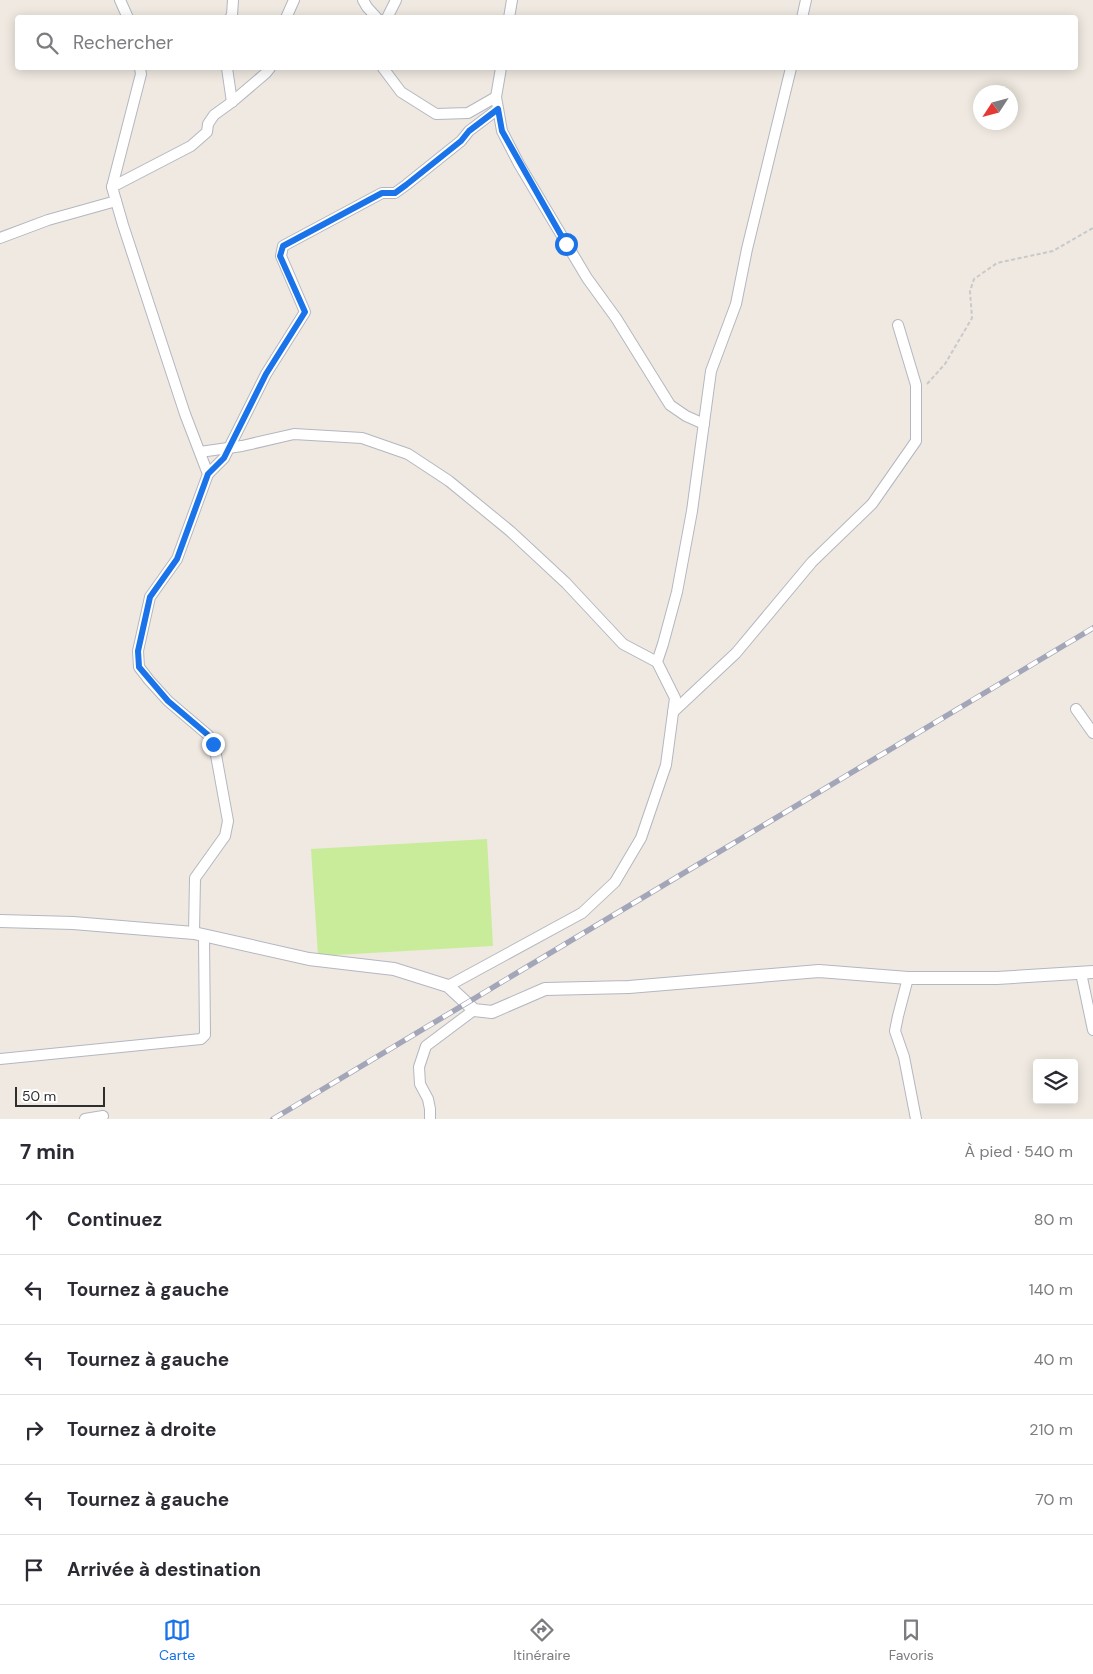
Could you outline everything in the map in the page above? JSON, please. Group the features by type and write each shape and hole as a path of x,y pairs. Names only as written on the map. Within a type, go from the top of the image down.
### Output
{"street":[{"path":"120,0 127,15"},
{"path":"232,15 233,0"},
{"path":"287,15 294,0"},
{"path":"363,0 375,15"},
{"path":"388,15 396,0"},
{"path":"510,15 512,0"},
{"path":"803,15 806,0"},
{"path":"140,70 141,74 112,187 182,405 208,474"},
{"path":"227,70 232,102"},
{"path":"112,187 191,146 207,132 214,114 232,102 268,70"},
{"path":"384,70 401,92 436,114 468,113 496,97"},
{"path":"501,70 496,97 502,131 524,172 587,278 616,318 665,398 670,405 686,416 704,424"},
{"path":"657,662 677,592 692,511 711,371 736,304 747,249 791,70"},
{"path":"0,1059 201,1039 205,1035 196,878 225,836 228,821 216,755 208,735 168,701 139,667 138,651 150,597 177,559 208,474 224,458 266,374 305,312 280,256 283,246 382,193 395,193 498,109"},
{"path":"0,238 56,218 116,201"},
{"path":"673,712 736,653 812,562 872,504 916,441 916,385 898,325"},
{"path":"200,452 294,434 362,438 408,454 448,481 510,531 566,583 623,644 657,662 675,698 666,765 641,838 615,882 582,914 448,986"},
{"path":"1076,710 1093,733"},
{"path":"0,921 73,923 199,935 308,959 394,969 448,986 474,1010 492,1012 545,989 629,987 819,971 908,978 997,978 1087,972 1093,1030"},
{"path":"908,978 895,1031 904,1057 916,1119"},
{"path":"430,1119 428,1099 420,1084 419,1067 426,1046 474,1010"},
{"path":"85,1119 103,1116"}],"path":[{"path":"916,398 945,364 972,318 970,291 974,279 998,263 1053,251 1093,228"}],"green space":[{"path":"487,839 493,946 318,956 311,849"}],"railway":[{"path":"273,1119 1093,628"}],"route":[{"path":"213,744 208,735 168,701 149,680 139,667 138,651 150,597 177,559 208,474 224,458 266,374 305,312 280,256 283,246 382,193 395,193 498,109 502,131 566,244"}]}
